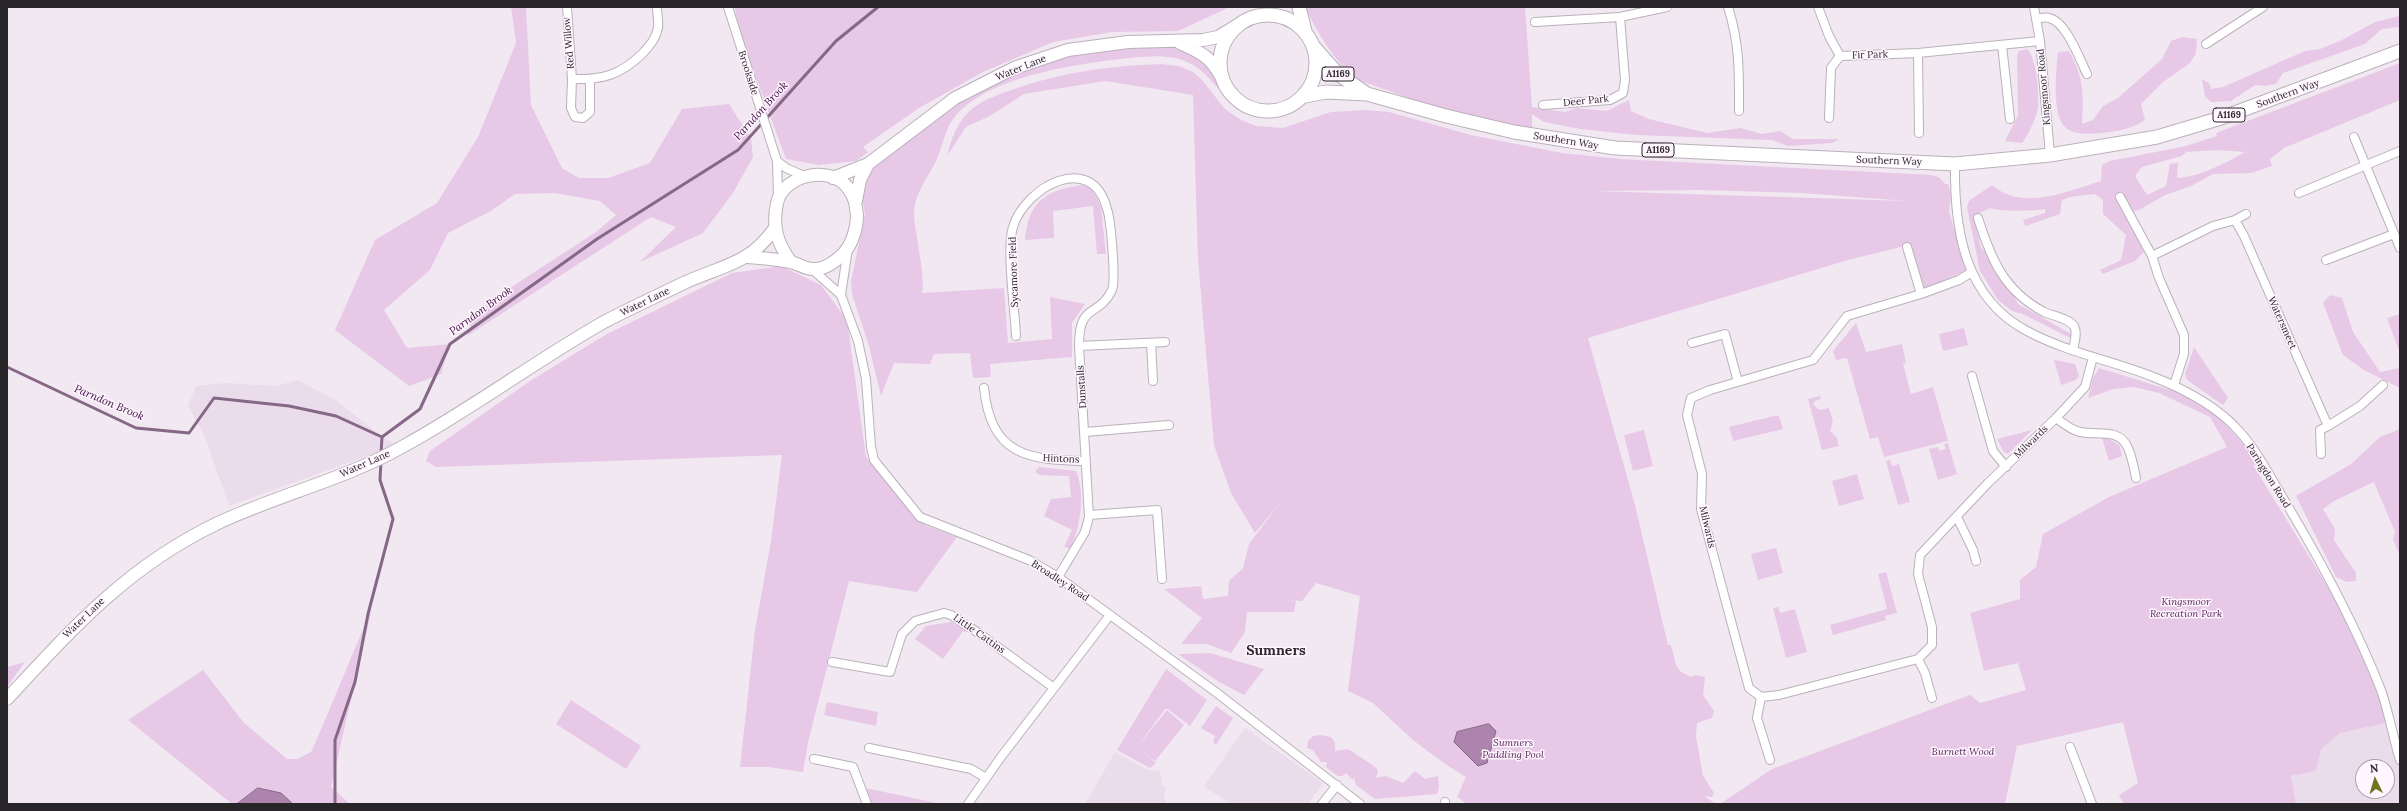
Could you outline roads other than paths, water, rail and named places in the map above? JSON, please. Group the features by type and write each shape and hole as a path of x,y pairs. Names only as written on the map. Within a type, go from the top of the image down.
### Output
{"main road":[{"path":"1299,7 1305,30 1314,47 1317,64 1315,75 1304,96 1287,108 1271,112 1259,111 1244,105 1234,98 1222,78 1220,56 1226,39 1236,26 1266,11 1287,18 1305,30"},
{"name":"Water Lane","path":"833,178 868,164 955,98 1014,68 1068,50 1128,42 1218,38 1236,26"},
{"name":"Water Lane","path":"1177,41 1205,54 1214,63 1222,78"},
{"name":"Southern Way","path":"1314,47 1338,74 1367,94"},
{"name":"Southern Way","path":"1304,96 1326,92 1367,94 1446,116 1573,143 1653,150 1955,164 2050,155 2157,137 2193,127 2263,103 2400,52"},
{"name":"Water Lane","path":"856,201 860,180 868,164"},
{"path":"804,176 833,178 848,187 856,201 857,224 848,248 834,263 813,270 791,262 780,247 774,229 778,195 790,182 804,176"},
{"name":"Water Lane","path":"7,699 82,619 114,589 136,572 182,542 218,524 387,455 456,416 604,323 689,281 747,257 763,245 774,229"},
{"name":"Water Lane","path":"747,257 791,262"}],"street":[{"name":"Red Willow","path":"567,7 572,79 571,108 575,116 583,118 590,112 590,79"},
{"name":"Red Willow","path":"572,79 590,79 609,76 627,68 652,44 658,28 657,7"},
{"name":"Brookside","path":"728,7 776,161 778,195"},
{"path":"1535,22 1620,17 1667,7"},
{"path":"1728,7 1735,30 1739,55 1739,111"},
{"path":"1818,7 1829,36 1840,56"},
{"name":"Kingsmoor Road","path":"2034,7 2040,41 2050,155"},
{"path":"2206,44 2263,7"},
{"name":"Deer Park","path":"1543,105 1610,100 1623,93 1625,80 1620,17"},
{"path":"2036,19 2049,18 2057,21 2068,36 2087,74"},
{"name":"Fir Park","path":"1829,118 1832,68 1840,56 1918,53 2040,41"},
{"path":"2002,45 2010,119"},
{"path":"1918,53 1919,133"},
{"path":"2354,137 2400,248"},
{"path":"2299,193 2400,151"},
{"path":"776,161 786,168 804,176"},
{"name":"Paringdon Road","path":"1955,164 1955,205 1959,235 1972,272 1990,302 2006,317 2027,331 2073,350 2174,385 2212,407 2238,430 2260,458 2330,576 2381,692 2400,760"},
{"name":"Sycamore Field","path":"1016,336 1011,254 1013,228 1021,210 1036,195 1056,182 1074,178 1087,179 1100,189 1108,209 1113,266 1112,289 1103,303 1085,315 1079,328 1079,346"},
{"path":"2120,197 2152,256 2159,278 2184,335 2184,354 2174,385"},
{"path":"2152,256 2213,226 2235,220 2246,214"},
{"path":"1978,218 1997,270 2020,298 2044,312 2070,322 2076,333 2073,350"},
{"name":"Watersmeet","path":"2235,220 2244,236 2328,426"},
{"path":"2326,260 2394,234"},
{"path":"1907,247 1921,294"},
{"name":"Broadley Road","path":"848,248 841,295 863,361 871,447 874,460 920,517 1022,557 1058,577 1217,693 1360,804"},
{"name":"Broadley Road","path":"813,270 841,295"},
{"name":"Milwards","path":"1761,696 1749,688 1701,509 1702,474 1687,415 1691,398 1710,390 1813,360 1847,316 1921,294 1958,280 1972,272"},
{"path":"1692,343 1725,334 1738,382"},
{"path":"1079,346 1166,342"},
{"path":"1151,343 1153,381"},
{"name":"Dunstalls","path":"1058,577 1085,532 1089,515 1079,346"},
{"name":"Milwards","path":"1918,659 1932,645 1932,627 1918,574 1920,555 2085,387 2093,357"},
{"name":"Milwards","path":"1972,376 1993,451 2006,467"},
{"path":"2321,454 2320,430 2360,406 2383,385"},
{"name":"Hintons","path":"984,388 992,426 998,436 1020,453 1047,460 1085,461"},
{"name":"Milwards","path":"2056,418 2070,429 2081,432 2108,432 2119,438 2127,446 2136,478"},
{"path":"1085,432 1169,426"},
{"path":"1089,515 1157,510 1162,579"},
{"path":"1956,518 1973,550 1976,561"},
{"name":"Little Cattins","path":"832,662 890,672 902,634 915,621 923,617 944,613 951,615 980,634 1054,688"},
{"path":"968,804 986,778 1110,615"},
{"path":"1770,760 1757,718 1761,696 1779,695 1918,659 1925,673 1932,698"},
{"path":"2070,747 2092,804"},
{"path":"868,748 971,769 986,778"},
{"path":"814,759 853,767 867,804"},
{"path":"1322,804 1337,785"}],"waterway":[{"name":"Parndon Brook","path":"7,367 136,428 189,433 214,398 289,406 336,416 382,437 420,409 450,344 597,239 738,150 836,41 878,7"},
{"path":"381,454 382,437"},
{"path":"335,804 335,740 355,682 368,614 393,519 380,480 381,461"}],"district":[{"name":"Sumners","path":"1276,651"}],"park label":[{"name":"Kingsmoor Recreation Park","path":"2186,608"},
{"name":"Sumners Paddling Pool","path":"1513,748"},
{"name":"Burnett Wood","path":"1963,752"}]}
